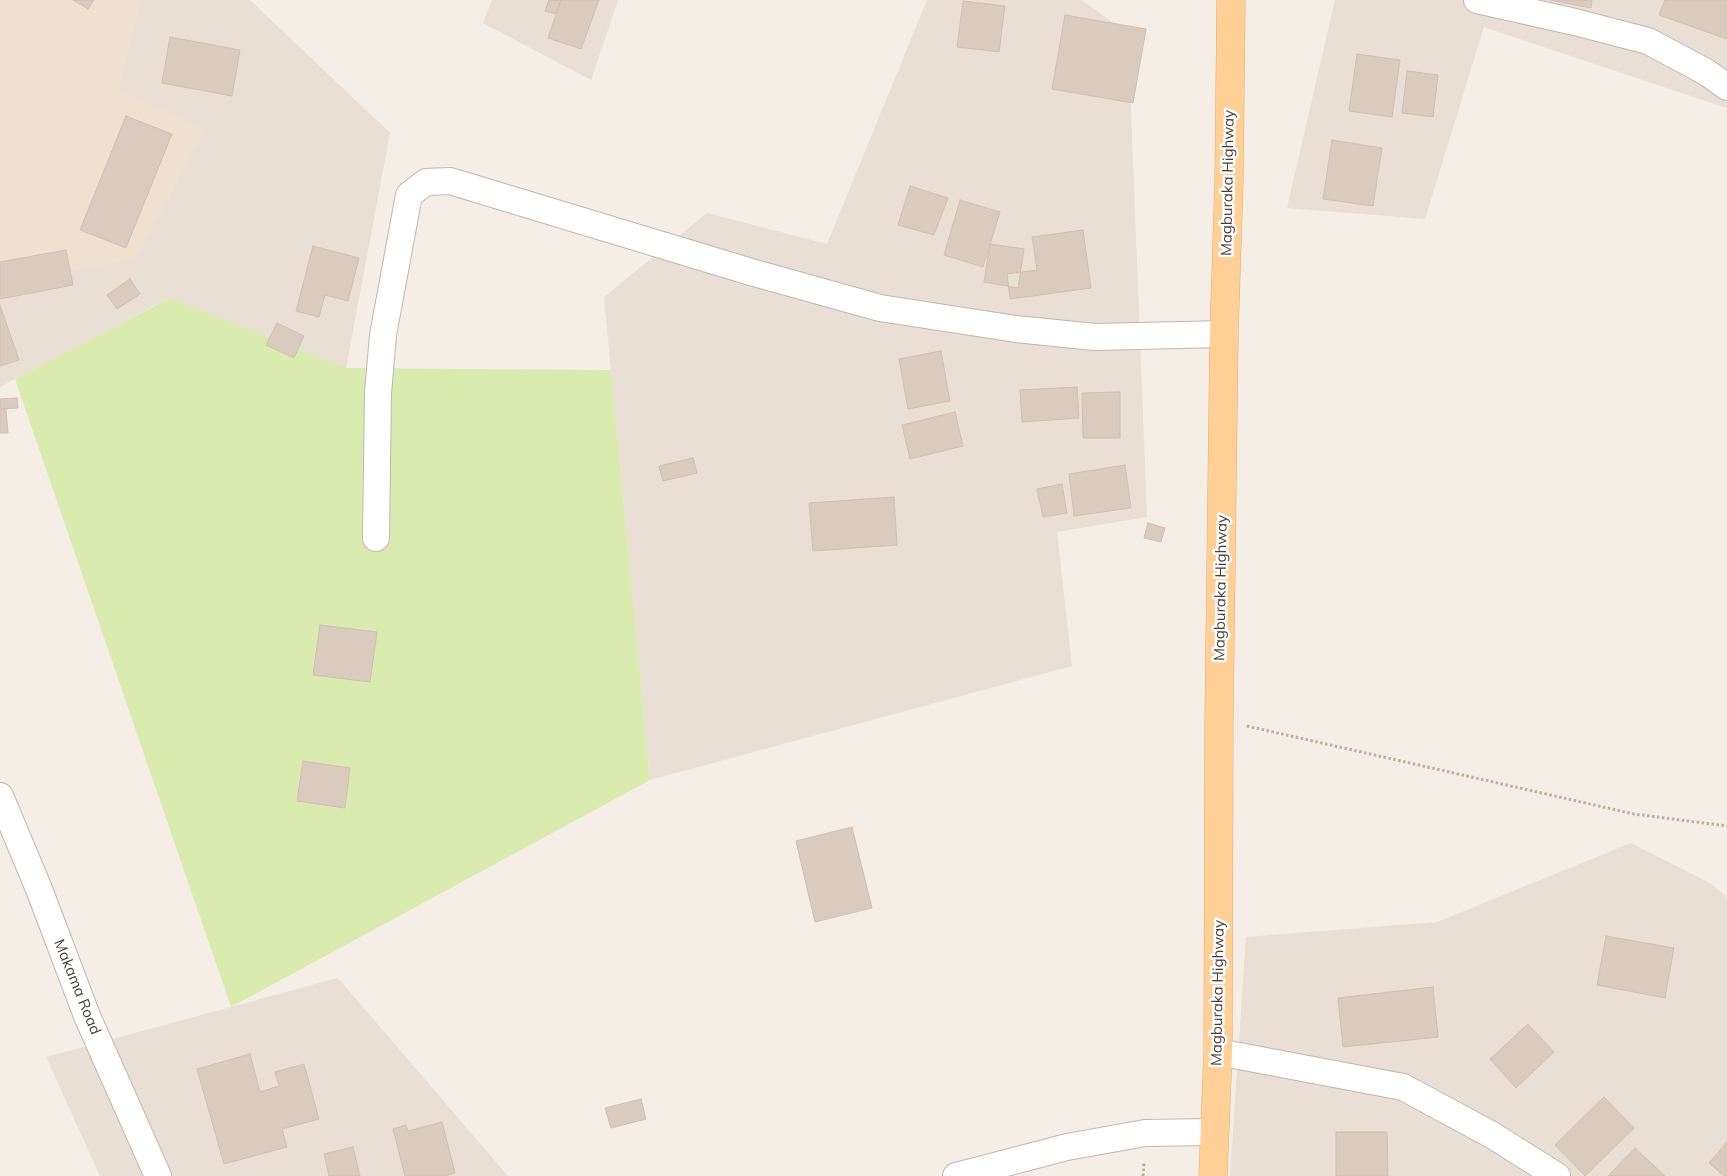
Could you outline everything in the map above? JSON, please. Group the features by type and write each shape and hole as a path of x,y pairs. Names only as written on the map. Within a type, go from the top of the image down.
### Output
{"main road":[{"name":"Magburaka Highway","path":"1214,1176 1218,1052 1219,719 1224,334 1232,0"}],"street":[{"path":"1477,0 1648,41 1706,72 1727,87"},
{"path":"376,538 378,393 383,335 409,195 426,182 450,180 751,272 880,308 1016,329 1095,337 1224,334"},
{"name":"Makama Road","path":"0,796 39,889 87,1016 158,1176"},
{"path":"1218,1052 1402,1087 1492,1135 1557,1176"},
{"path":"956,1176 1067,1147 1145,1133 1214,1132"}],"path":[{"path":"1219,719 1634,814 1727,826"}],"shaded area":[{"path":"0,0 250,0 390,133 346,368 169,298 0,387"},
{"path":"0,0 142,0 119,90 206,129 136,259 0,283"},
{"path":"492,0 618,0 591,80 483,23"},
{"path":"927,0 1082,0 1128,34 1147,517 1057,532 1072,666 650,780 604,297 707,213 827,244"},
{"path":"1335,0 1727,0 1727,108 1484,27 1425,219 1287,208"},
{"path":"1631,843 1710,883 1727,897 1727,1176 1230,1176 1246,937 1437,922"},
{"path":"338,978 508,1176 100,1176 46,1057"}],"green space":[{"path":"170,298 346,368 611,370 650,780 231,1007 15,379"}],"building":[{"path":"73,0 94,0 88,9"},
{"path":"549,0 561,0 556,14 545,11"},
{"path":"561,0 599,0 581,49 548,38"},
{"path":"1550,0 1592,0 1591,8"},
{"path":"1665,0 1727,0 1727,39 1659,15"},
{"path":"963,1 1005,6 999,52 957,47"},
{"path":"1065,15 1146,29 1133,103 1052,89"},
{"path":"170,37 240,50 232,96 162,83"},
{"path":"1357,54 1400,60 1392,117 1349,111"},
{"path":"1407,71 1438,75 1433,117 1402,113"},
{"path":"126,116 172,134 126,248 80,230"},
{"path":"1332,140 1382,148 1373,206 1323,199"},
{"path":"910,186 948,198 934,235 898,225"},
{"path":"960,200 1000,212 983,267 944,255"},
{"path":"1083,230 1091,288 1010,299 1007,274 1037,270 1032,237"},
{"path":"990,244 1024,249 1018,288 984,282"},
{"path":"313,246 359,258 348,301 325,295 319,317 296,311"},
{"path":"66,250 73,285 0,299 0,262"},
{"path":"130,279 140,294 117,309 107,295"},
{"path":"0,305 19,360 0,366"},
{"path":"277,323 304,336 294,358 266,345"},
{"path":"941,351 950,401 908,409 899,359"},
{"path":"1077,387 1079,418 1022,422 1020,390"},
{"path":"1120,392 1120,438 1083,438 1082,393"},
{"path":"17,398 18,408 1,409 0,399"},
{"path":"0,409 6,409 8,433 0,433"},
{"path":"955,412 963,446 910,459 902,425"},
{"path":"693,458 697,473 663,481 659,466"},
{"path":"1125,465 1131,508 1074,516 1069,474"},
{"path":"1062,484 1067,513 1043,517 1037,489"},
{"path":"894,497 897,545 813,551 809,503"},
{"path":"1148,523 1165,528 1161,542 1144,538"},
{"path":"320,625 377,632 370,682 313,675"},
{"path":"303,761 350,768 345,808 297,801"},
{"path":"852,827 872,908 815,922 796,841"},
{"path":"1606,936 1674,948 1665,998 1597,985"},
{"path":"1433,987 1438,1037 1343,1047 1338,998"},
{"path":"1528,1024 1554,1052 1516,1088 1490,1059"},
{"path":"250,1054 260,1092 279,1086 275,1072 304,1064 319,1119 282,1129 287,1147 224,1164 197,1069"},
{"path":"1604,1097 1634,1128 1585,1176 1555,1145"},
{"path":"641,1099 646,1119 611,1128 605,1108"},
{"path":"442,1122 455,1173 444,1176 405,1176 393,1129 406,1125 408,1131"},
{"path":"1336,1132 1387,1132 1388,1176 1336,1176"},
{"path":"1727,1142 1727,1176 1724,1176 1709,1163"},
{"path":"353,1147 360,1176 329,1176 324,1154"},
{"path":"1635,1148 1665,1176 1608,1176"}]}
